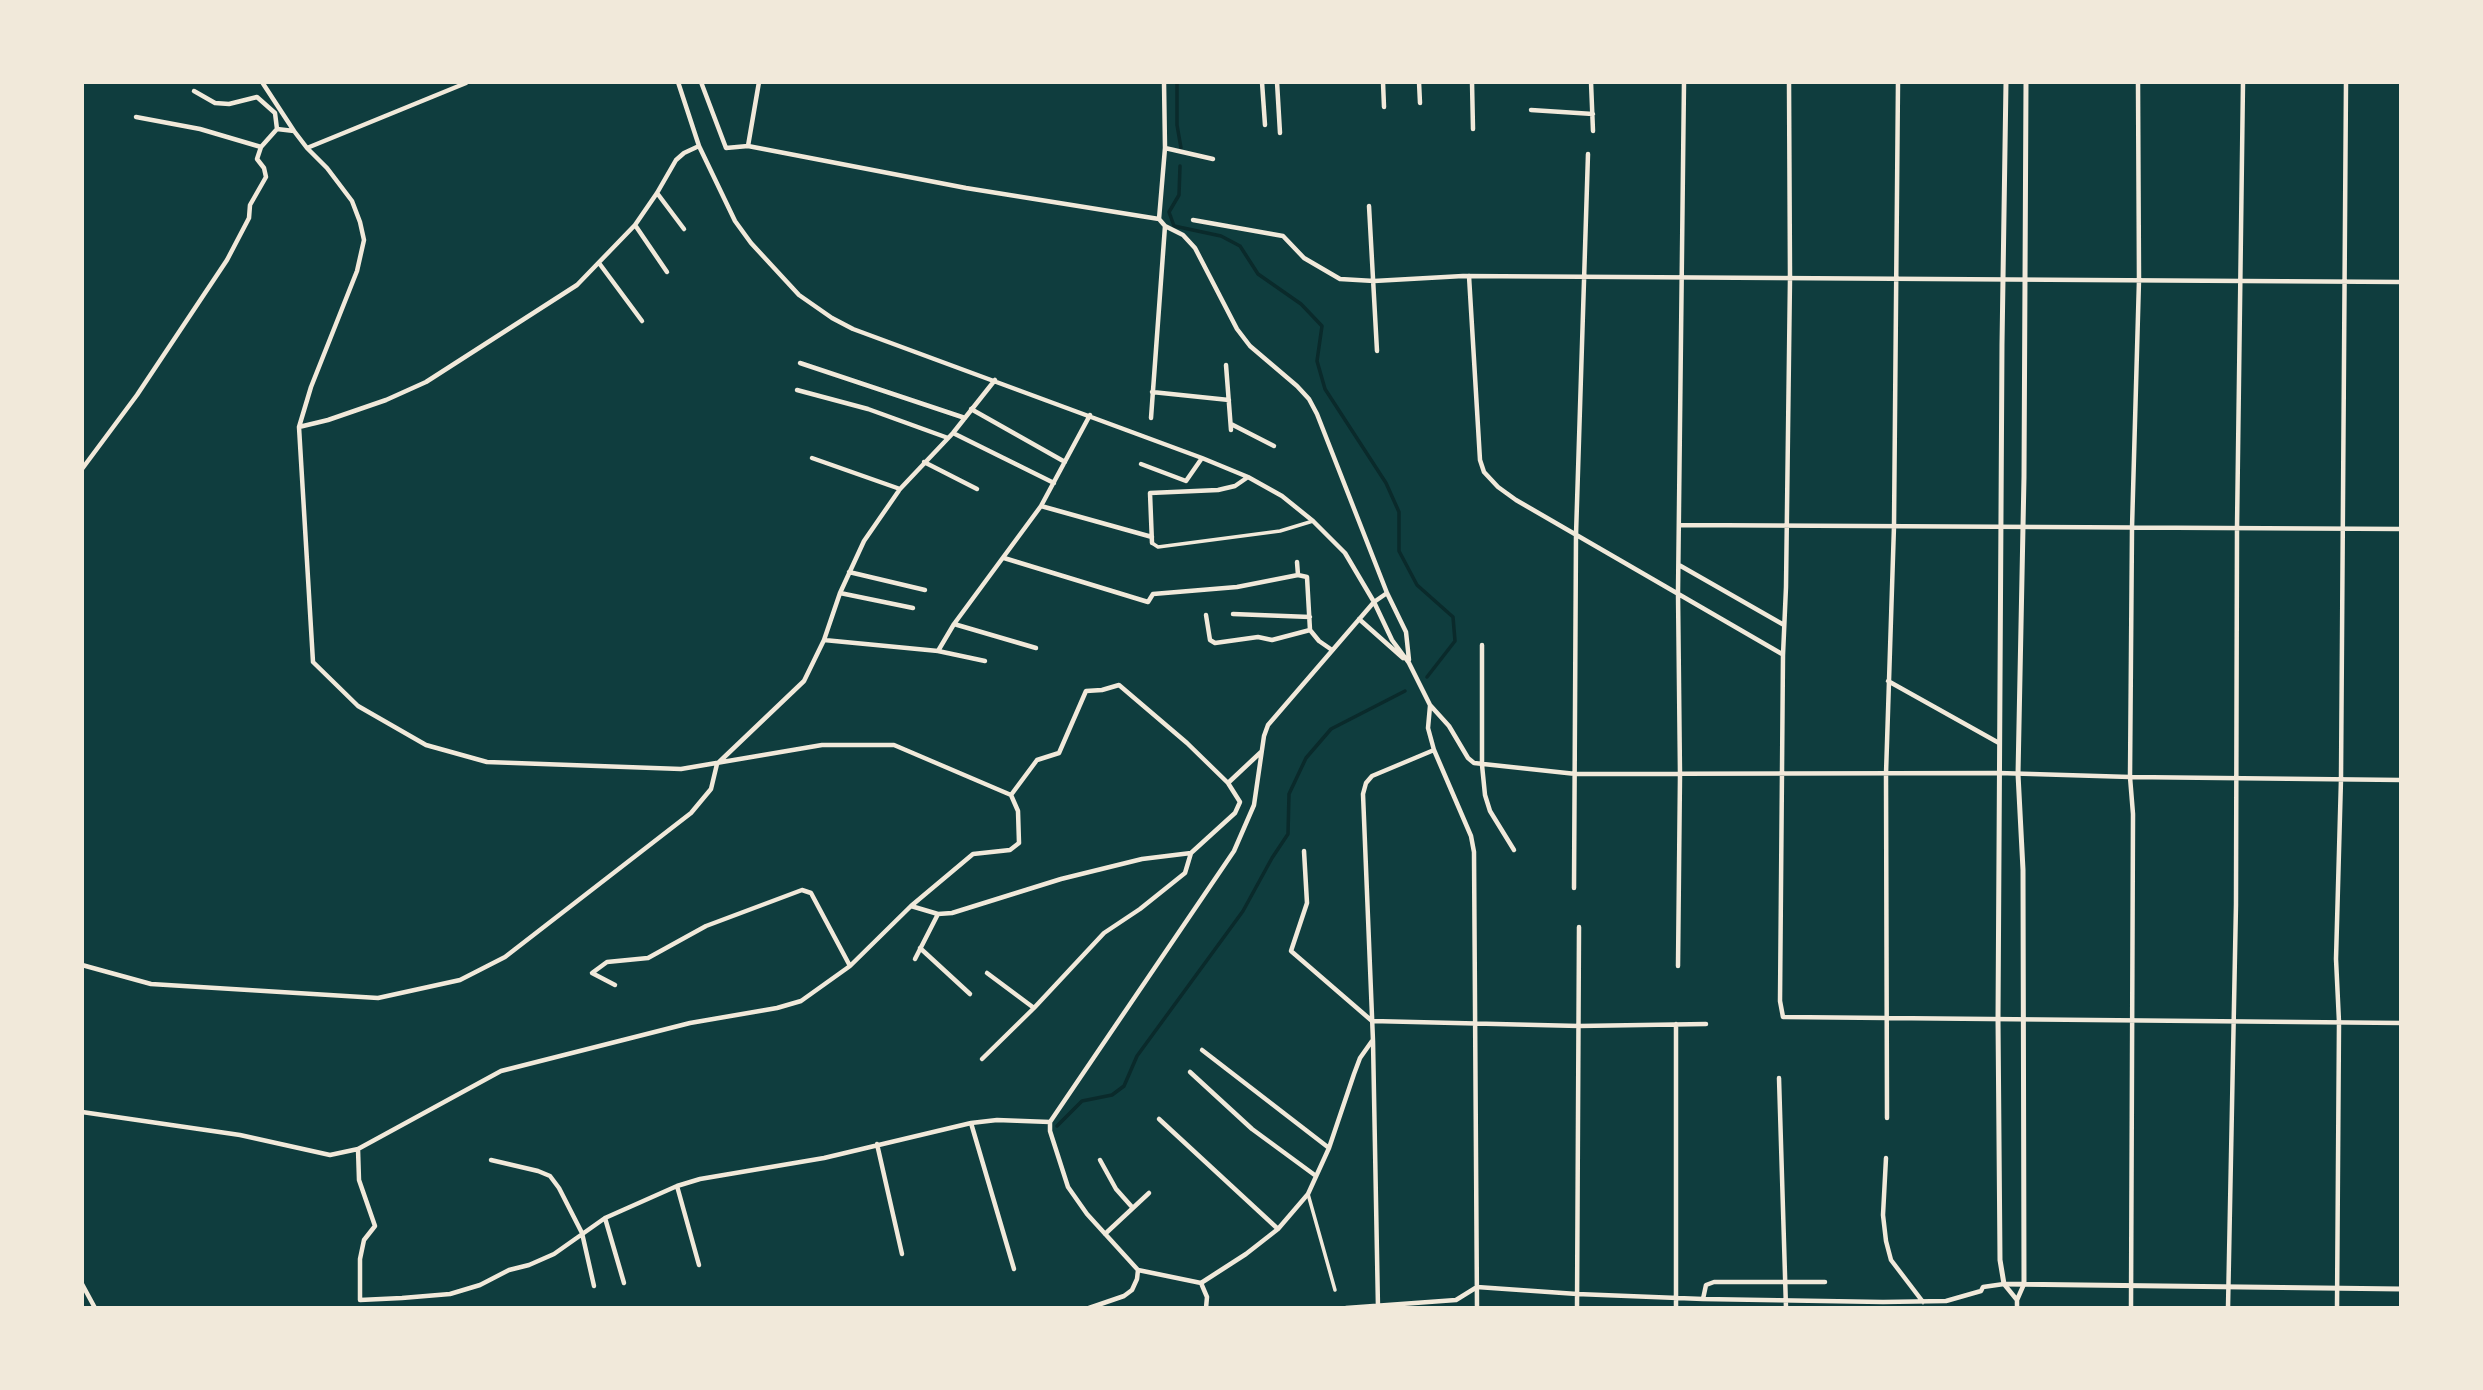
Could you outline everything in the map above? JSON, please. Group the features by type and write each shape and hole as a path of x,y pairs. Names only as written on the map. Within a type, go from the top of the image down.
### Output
{"street":[{"path":"82,1112 240,1135 330,1155 358,1150 501,1071 690,1023 777,1008 801,1001 850,966 911,906 973,854 1010,850 1019,843 1018,811 1011,794 894,745 822,745 681,769 486,762 426,745 358,706 313,662 299,427 311,387 357,271 364,240 352,201 327,168 293,131 262,82"},
{"path":"678,82 699,146 735,220 751,243 807,301 853,329 1202,458 1248,477 1282,496 1313,521 1345,553 1374,602 1392,640 1409,663 1430,705 1474,763 1576,774 1999,773 2401,780"},
{"path":"701,82 726,148 748,146 966,188 1159,219 1165,226 1183,235 1195,248 1237,329 1250,346 1297,386 1309,399 1317,414 1387,593 1406,632 1409,663"},
{"path":"748,146 759,82"},
{"path":"1159,219 1165,148 1164,82"},
{"path":"1262,82 1265,125"},
{"path":"1277,82 1280,133"},
{"path":"1383,82 1384,107"},
{"path":"1419,82 1420,103"},
{"path":"1472,82 1473,129"},
{"path":"1591,82 1593,131"},
{"path":"1678,965 1678,565 1681,525 1684,82"},
{"path":"1789,82 1790,278 1780,1000 1783,1017 2401,1023"},
{"path":"1887,1118 1886,774 1894,526 1898,82"},
{"path":"2006,82 1999,743 2000,1259 2004,1284 2017,1300"},
{"path":"2017,1308 2017,1300 2024,1284 2023,870 2018,774 2023,527 2026,82"},
{"path":"2131,1308 2133,814 2130,777 2138,280 2138,82"},
{"path":"2228,1308 2234,1021 2243,82"},
{"path":"2337,1308 2339,1022 2336,959 2341,779 2346,82"},
{"path":"307,148 466,83"},
{"path":"82,469 137,395 227,260 249,218 250,205 266,177 264,168 257,159 261,147 277,129 275,113 257,97 229,104 215,103 194,91"},
{"path":"1531,110 1593,114"},
{"path":"136,117 200,129 261,147"},
{"path":"277,129 293,131"},
{"path":"299,427 386,400 426,382 577,285 635,225 676,160 699,146"},
{"path":"1165,148 1213,159"},
{"path":"1574,888 1576,535 1588,154"},
{"path":"657,193 684,229"},
{"path":"1370,206 1377,351"},
{"path":"1193,220 1283,236 1304,258 1340,279 1374,281 1469,276 1583,276 2401,282"},
{"path":"635,225 667,272"},
{"path":"1151,418 1165,226"},
{"path":"599,263 642,321"},
{"path":"1469,276 1480,460 1484,472 1516,500 1783,655"},
{"path":"800,363 965,418"},
{"path":"1226,365 1231,427 1274,446"},
{"path":"82,965 151,984 378,998 460,980 505,957 691,813 711,789 717,764 804,681 824,640 840,593 864,541 900,489 953,433 995,380"},
{"path":"797,390 868,409 948,438"},
{"path":"1152,393 1229,400"},
{"path":"971,409 1065,462"},
{"path":"938,651 954,624 1041,506 1090,415"},
{"path":"953,433 1054,483"},
{"path":"812,458 900,489"},
{"path":"1141,464 1186,481 1202,458"},
{"path":"923,462 977,489"},
{"path":"1152,540 1149,496 1153,491 1218,491 1235,486 1248,477"},
{"path":"1041,506 1152,540 1158,547 1280,531 1313,521"},
{"path":"1681,525 2401,529"},
{"path":"1004,558 1148,602 1153,594 1237,587 1298,575 1309,580 1310,631 1332,650"},
{"path":"1297,562 1298,575"},
{"path":"1678,565 1784,625"},
{"path":"849,572 925,590"},
{"path":"840,593 913,608"},
{"path":"1373,1041 1360,1058 1353,1074 1329,1147 1308,1194 1278,1228 1246,1254 1200,1283 1138,1270 1087,1214 1069,1187 1050,1131 1051,1122 1234,851 1254,805 1268,725 1374,602 1387,593"},
{"path":"1233,614 1310,617"},
{"path":"1206,615 1210,640 1215,643 1258,637 1272,639 1310,631"},
{"path":"1359,619 1409,663"},
{"path":"954,624 1037,648"},
{"path":"824,640 938,651 985,661"},
{"path":"1482,645 1482,765 1485,795 1490,811 1514,850"},
{"path":"1888,681 1999,743"},
{"path":"982,1059 1104,933 1140,909 1185,873 1191,853 1238,808 1238,797 1228,783 1188,743 1122,686 1115,685 1102,690 1086,691 1059,753 1037,760 1011,794"},
{"path":"1430,705 1427,728 1471,836 1474,852 1477,1308"},
{"path":"1379,1306 1373,1041 1363,794 1366,783 1372,776 1434,750"},
{"path":"1228,783 1262,751"},
{"path":"1304,851 1307,903 1291,951 1372,1021 1579,1026 1706,1024"},
{"path":"911,906 938,914 952,913 1061,879 1142,859 1191,853"},
{"path":"615,985 592,973 607,962 648,958 706,926 802,890 811,892 850,966"},
{"path":"915,959 938,914"},
{"path":"1577,1308 1579,927"},
{"path":"920,948 970,994"},
{"path":"987,973 1034,1008"},
{"path":"1676,1024 1676,1308"},
{"path":"1202,1051 1329,1147"},
{"path":"1190,1072 1252,1129 1316,1177"},
{"path":"1779,1078 1786,1308"},
{"path":"1159,1119 1278,1228"},
{"path":"358,1150 359,1180 375,1226 364,1240 360,1259 360,1300 429,1297 480,1285 509,1270 554,1254 605,1218 677,1186 720,1174 824,1157 971,1123 997,1120 1051,1122"},
{"path":"971,1123 1014,1269"},
{"path":"877,1144 902,1254"},
{"path":"1886,1158 1883,1215 1886,1241 1891,1260 1923,1302"},
{"path":"491,1160 551,1176 582,1233 594,1286"},
{"path":"1100,1160 1116,1189 1132,1207"},
{"path":"677,1186 699,1265"},
{"path":"1105,1234 1149,1193"},
{"path":"1308,1194 1335,1290"},
{"path":"605,1218 624,1283"},
{"path":"1089,1308 1124,1296 1132,1290 1138,1270"},
{"path":"1703,1299 1709,1283 1825,1282"},
{"path":"1200,1283 1207,1297 1206,1308"},
{"path":"82,1284 96,1308"},
{"path":"1346,1308 1456,1300 1477,1287 1577,1294 1883,1305 1946,1301 1980,1291 1983,1287 2004,1284 2401,1289"}],"waterway":[{"path":"1177,82 1177,125 1181,148"},
{"path":"1180,166 1179,195 1169,212 1174,226 1221,236 1240,246 1258,274 1301,304 1322,326 1317,361 1325,389 1386,483 1399,512 1399,551 1417,585 1453,617 1455,641 1427,677"},
{"path":"1057,1126 1082,1101 1112,1095 1124,1086 1137,1056 1243,911 1288,834 1289,794 1306,758 1331,729 1405,691"}]}
